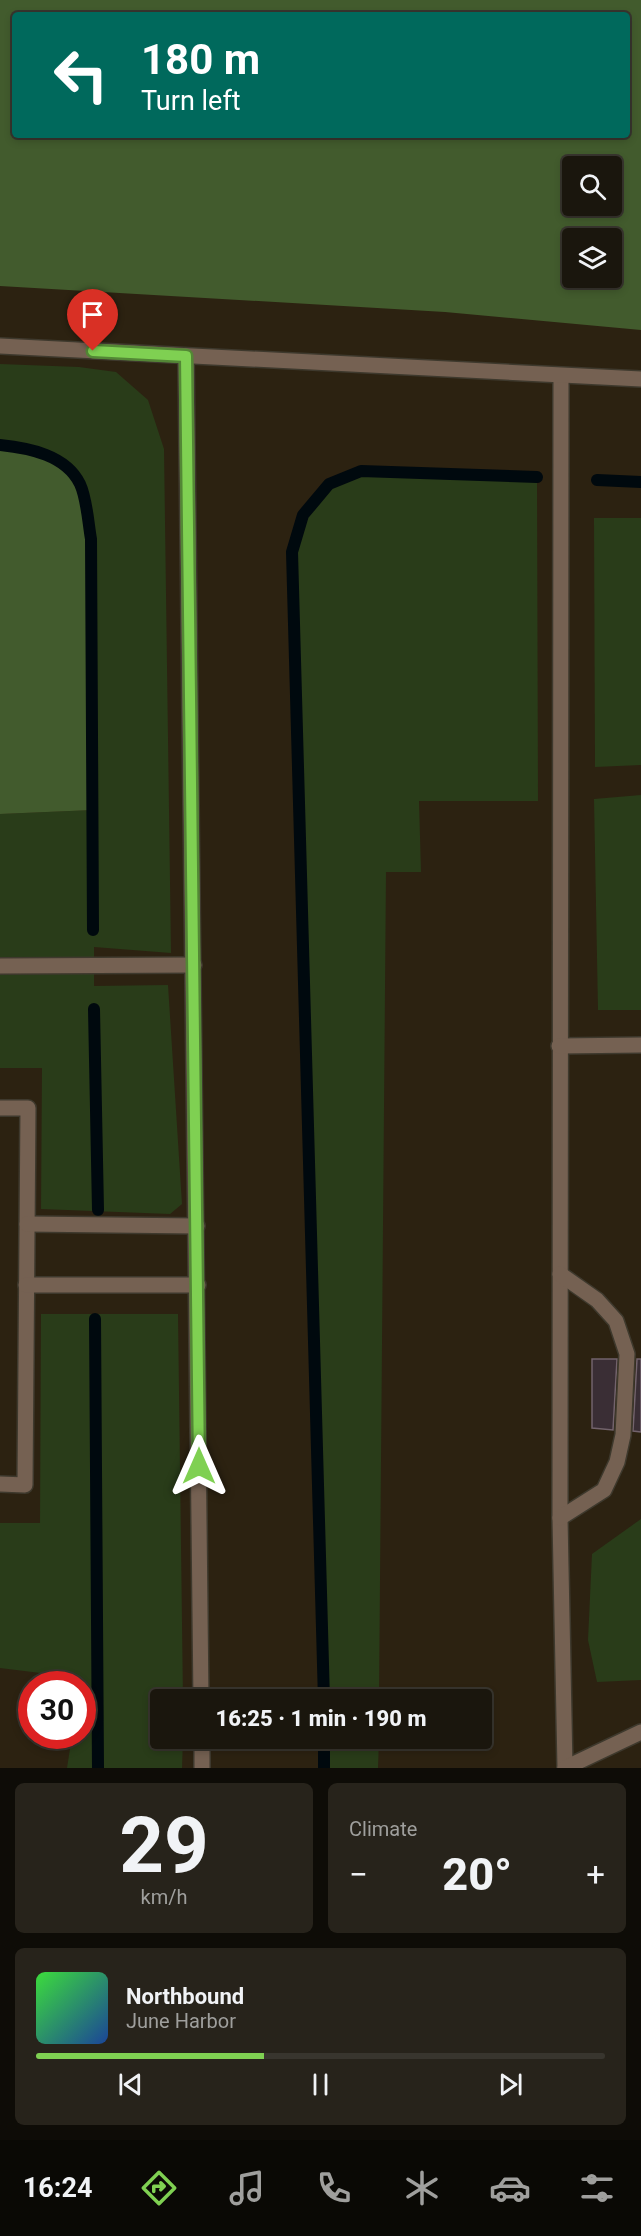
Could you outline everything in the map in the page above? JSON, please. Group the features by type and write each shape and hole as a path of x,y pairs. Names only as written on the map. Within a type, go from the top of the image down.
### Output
{"street":[{"path":"0,346 641,379"},
{"path":"186,356 201,1689"},
{"path":"561,376 560,1518 565,1768"},
{"path":"0,966 194,965"},
{"path":"560,1046 641,1046"},
{"path":"0,1108 27,1108 27,1224 25,1485 0,1484"},
{"path":"27,1224 197,1226"},
{"path":"560,1274 597,1300 616,1321 627,1354 623,1435 617,1462 604,1490 560,1518"},
{"path":"26,1285 198,1285"},
{"path":"565,1768 641,1732"},
{"path":"202,1749 202,1768"},
{"path":"565,1768 576,1768"}],"shaded area":[{"path":"0,0 641,0 641,1768 0,1768"}],"green space":[{"path":"0,0 641,0 641,330 445,312 0,286"},
{"path":"0,364 79,367 116,372 148,400 164,449 171,953 94,947 94,986 168,985 182,1204 170,1214 41,1209 42,1068 0,1068 0,814 92,810 21,447 0,445"},
{"path":"0,445 21,447 65,462 81,484 91,539 93,810 0,814"},
{"path":"361,471 537,477 538,801 419,801 421,872 386,872 379,1689 324,1689 292,552 302,521 314,501 322,492"},
{"path":"594,518 641,518 641,765 595,767"},
{"path":"641,795 641,1010 598,1010 594,799"},
{"path":"41,1314 178,1314 183,1689 150,1689 150,1749 183,1749 182,1768 67,1768 70,1749 96,1749 96,1671 24,1671 0,1668 0,1523 40,1523"},
{"path":"641,1519 641,1680 597,1682 588,1640 592,1554"},
{"path":"324,1749 379,1749 378,1768 324,1768"}],"building":[{"path":"592,1359 617,1359 613,1430 592,1428"},
{"path":"637,1359 641,1359 641,1432 633,1431"}],"waterway":[{"path":"0,445 34,451 66,466 80,484 86,504 91,539 93,930"},
{"path":"324,1689 292,552 303,515 329,484 361,471 537,477"},
{"path":"597,480 641,482"},
{"path":"94,1009 98,1210"},
{"path":"95,1319 98,1768"},
{"path":"324,1749 324,1768"}],"route":[{"path":"93,351 186,356 199,1466"}]}
